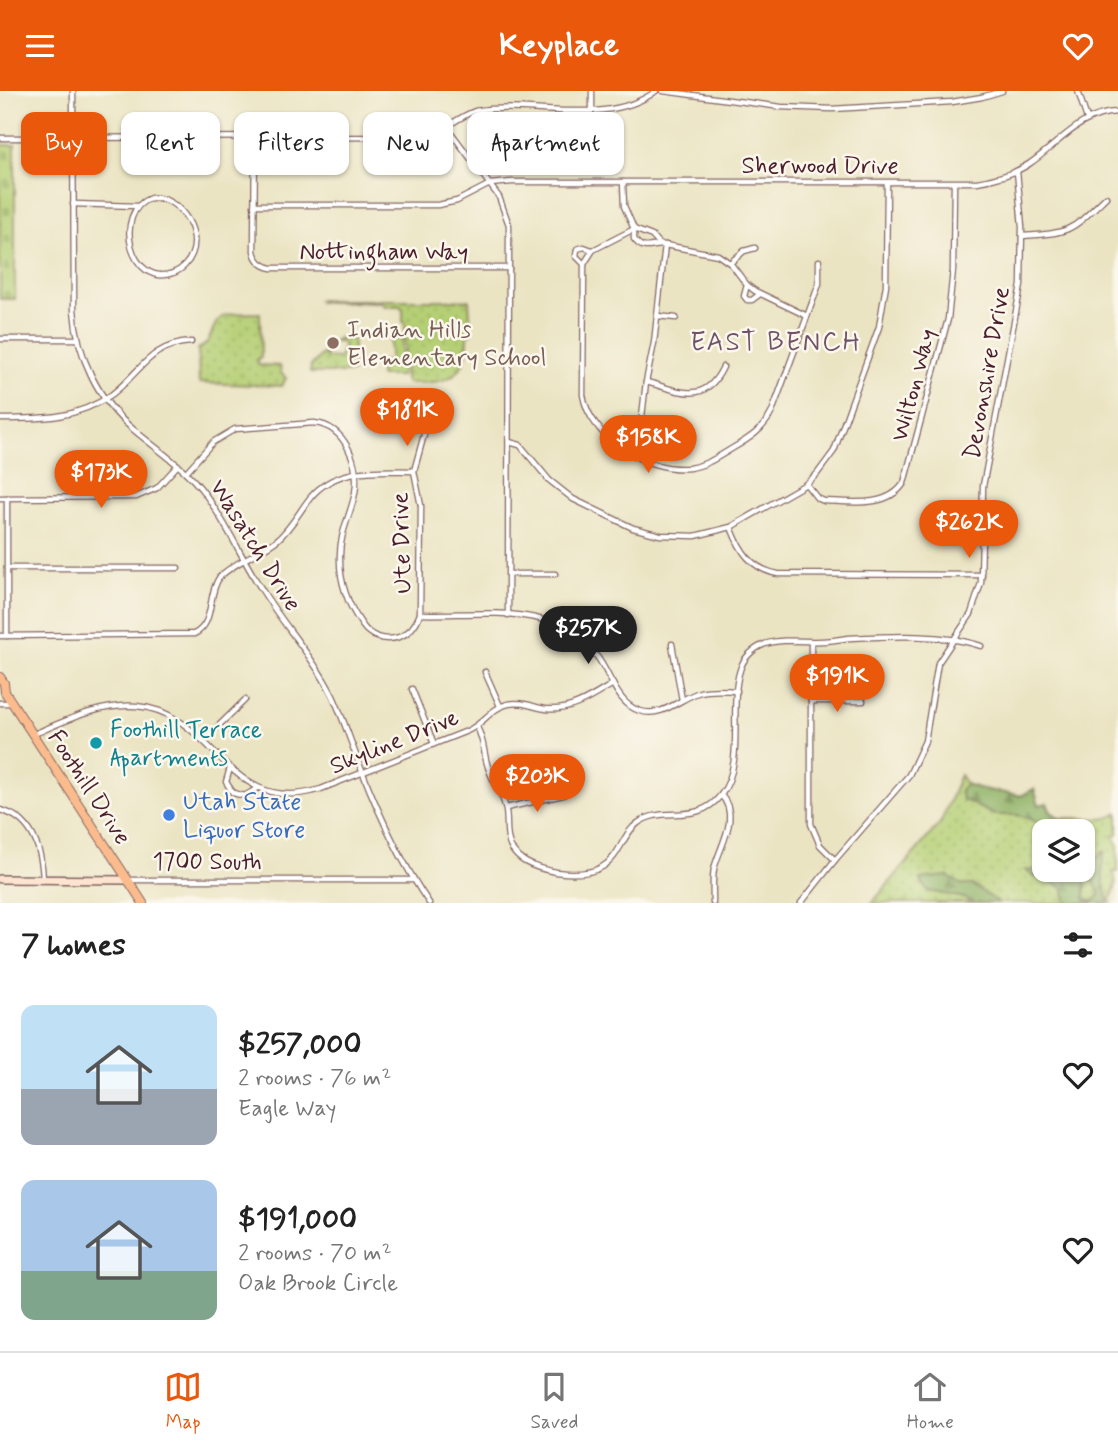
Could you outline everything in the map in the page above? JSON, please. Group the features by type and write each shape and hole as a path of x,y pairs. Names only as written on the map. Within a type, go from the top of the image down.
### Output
{"main road":[{"name":"Foothill Drive","path":"0,677 4,683 2,690 143,903"}],"street":[{"name":"Wasatch Drive","path":"73,91 73,112"},
{"path":"592,91 592,110"},
{"path":"453,123 463,116 482,110 592,110 627,106 656,91"},
{"path":"663,91 768,106 817,109 867,108 1002,91"},
{"path":"1079,91 1087,119"},
{"name":"Sherwood Drive","path":"254,205 438,205 457,201 490,184 512,182 954,183 986,180 1017,171 1031,163 1087,119 1118,112"},
{"path":"453,135 502,202 508,220 508,615"},
{"path":"107,138 234,137"},
{"path":"0,138 21,138"},
{"name":"Devonshire Drive","path":"801,903 905,780 917,762 925,741 938,663 971,614 978,597 982,575 982,494 1019,297 1022,236 1017,171"},
{"name":"Wasatch Drive","path":"73,175 73,304 78,339 87,367 105,399 129,426 186,471 210,501 244,562 327,686 387,831 429,903"},
{"path":"254,175 254,205"},
{"path":"623,182 624,206 634,229 634,239 640,245 648,248 659,244 710,252 730,263 747,285 760,294 807,316"},
{"path":"509,442 520,445 549,480 573,499 633,528 660,535 707,534 730,527 806,484 834,451 879,327 887,285 887,183"},
{"name":"Wilton Way","path":"806,484 821,500 874,501 891,497 904,483 948,319 953,270 954,183"},
{"path":"1022,236 1054,234 1068,230 1106,197"},
{"path":"73,204 138,206 147,199 164,198 173,203 186,216 192,228 194,249 187,263 177,271 155,274 144,269 136,260 130,232 138,206"},
{"name":"Nottingham Way","path":"254,205 255,254 260,264 272,268 509,268"},
{"path":"659,244 652,236 634,229 593,250 584,264 584,400 591,416 605,435 630,452 659,465 690,467 706,463 751,437 764,425 772,412 820,281 819,261"},
{"path":"630,452 640,429 654,348 665,245"},
{"path":"584,264 576,256 577,249 584,247 593,250"},
{"path":"730,263 744,251 755,248"},
{"path":"747,285 744,296 747,300 760,294"},
{"path":"657,316 676,318"},
{"path":"0,339 78,339"},
{"path":"0,419 55,418 84,409 105,399 153,355 171,345 191,342"},
{"path":"646,382 684,393 697,392 713,382 723,367"},
{"path":"186,471 213,442 235,429 314,423 328,426 342,437 352,457 355,496 344,527 340,553 343,583 352,608 367,631 377,637 397,638 415,625 420,614 527,615 545,619 570,631 595,653 626,703 641,712 661,711 707,690 737,691"},
{"path":"0,636 194,634 206,623 214,589 220,577 283,534 324,484 341,475 354,473 415,471 425,431"},
{"path":"0,498 136,497 157,488 178,465"},
{"name":"Ute Drive","path":"415,471 421,506 420,614"},
{"path":"7,498 7,636"},
{"path":"730,527 750,561 759,568 778,574 982,575"},
{"path":"7,568 178,568"},
{"path":"509,574 555,574"},
{"path":"477,727 485,744 489,771 506,808 508,841 519,858 544,870 585,873 598,870 611,861 619,852 628,833 641,821 660,815 693,813 708,806 721,795 728,781 734,753 741,666 755,650 773,642 850,638 954,639 981,646"},
{"path":"811,642 811,824 820,845 835,860"},
{"path":"672,644 682,700"},
{"path":"485,672 500,706 518,703 544,709 562,709 613,684"},
{"path":"412,689 434,744"},
{"path":"204,740 245,700"},
{"path":"811,701 863,701"},
{"path":"0,703 12,703"},
{"name":"Skyline Drive","path":"33,734 100,709 136,706 174,717 204,740 230,768 258,788 283,794 306,793 477,727 490,712 500,706"},
{"name":"Skyline Drive","path":"230,768 226,782 233,793 245,796 258,788"},
{"path":"506,808 563,795"},
{"path":"713,903 714,871 729,823 727,804 721,795"},
{"path":"0,810 18,817 34,836 41,856 43,880"},
{"name":"1700 South","path":"0,879 414,880"}],"green space":[{"path":"0,145 15,145 15,299 0,299"},
{"path":"318,300 469,300 471,334 468,334 464,361 459,370 444,380 407,383 405,322 400,306 385,306 381,302"},
{"path":"260,313 261,358 258,358 258,365 280,366 281,373 286,378 282,386 199,383 198,349 207,343 217,322 229,315"},
{"path":"338,338 353,338 352,373 310,373 311,366 329,347 326,358 339,358 344,345 334,342"},
{"path":"390,338 402,338 402,376 380,376 380,362 390,361"},
{"path":"960,775 966,784 960,790 1032,819 1032,870 1026,871 1032,874 1032,882 1051,882 1063,888 1067,903 999,903 972,885 962,885 936,877 921,879 928,891 965,898 971,903 872,903 941,822"},
{"path":"966,784 1021,796 1034,789 1039,805 1047,803 1060,819 1032,820 1018,815 994,815 962,799 960,790"},
{"path":"1118,813 1118,835 1113,836 1118,843 1118,872 1113,872 1115,887 1109,902 1113,903 1109,903 1102,871 1103,851 1095,858 1095,819 1059,819 1112,817"},
{"path":"1105,850 1102,871 1109,903 1067,903 1063,888 1051,882 1085,882 1085,898 1093,902 1100,894 1094,882 1097,858"},
{"path":"947,876 962,885 972,885 999,903 971,903 965,898 928,891 920,879"},
{"path":"1084,882 1095,882 1100,895 1093,902 1085,898"}],"place":[{"name":"Indian Hills Elementary School","path":"333,343"},
{"name":"Foothill Terrace Apartments","path":"96,743"},
{"name":"Utah State Liquor Store","path":"169,815"}],"district":[{"name":"EAST BENCH","path":"776,341"}]}
